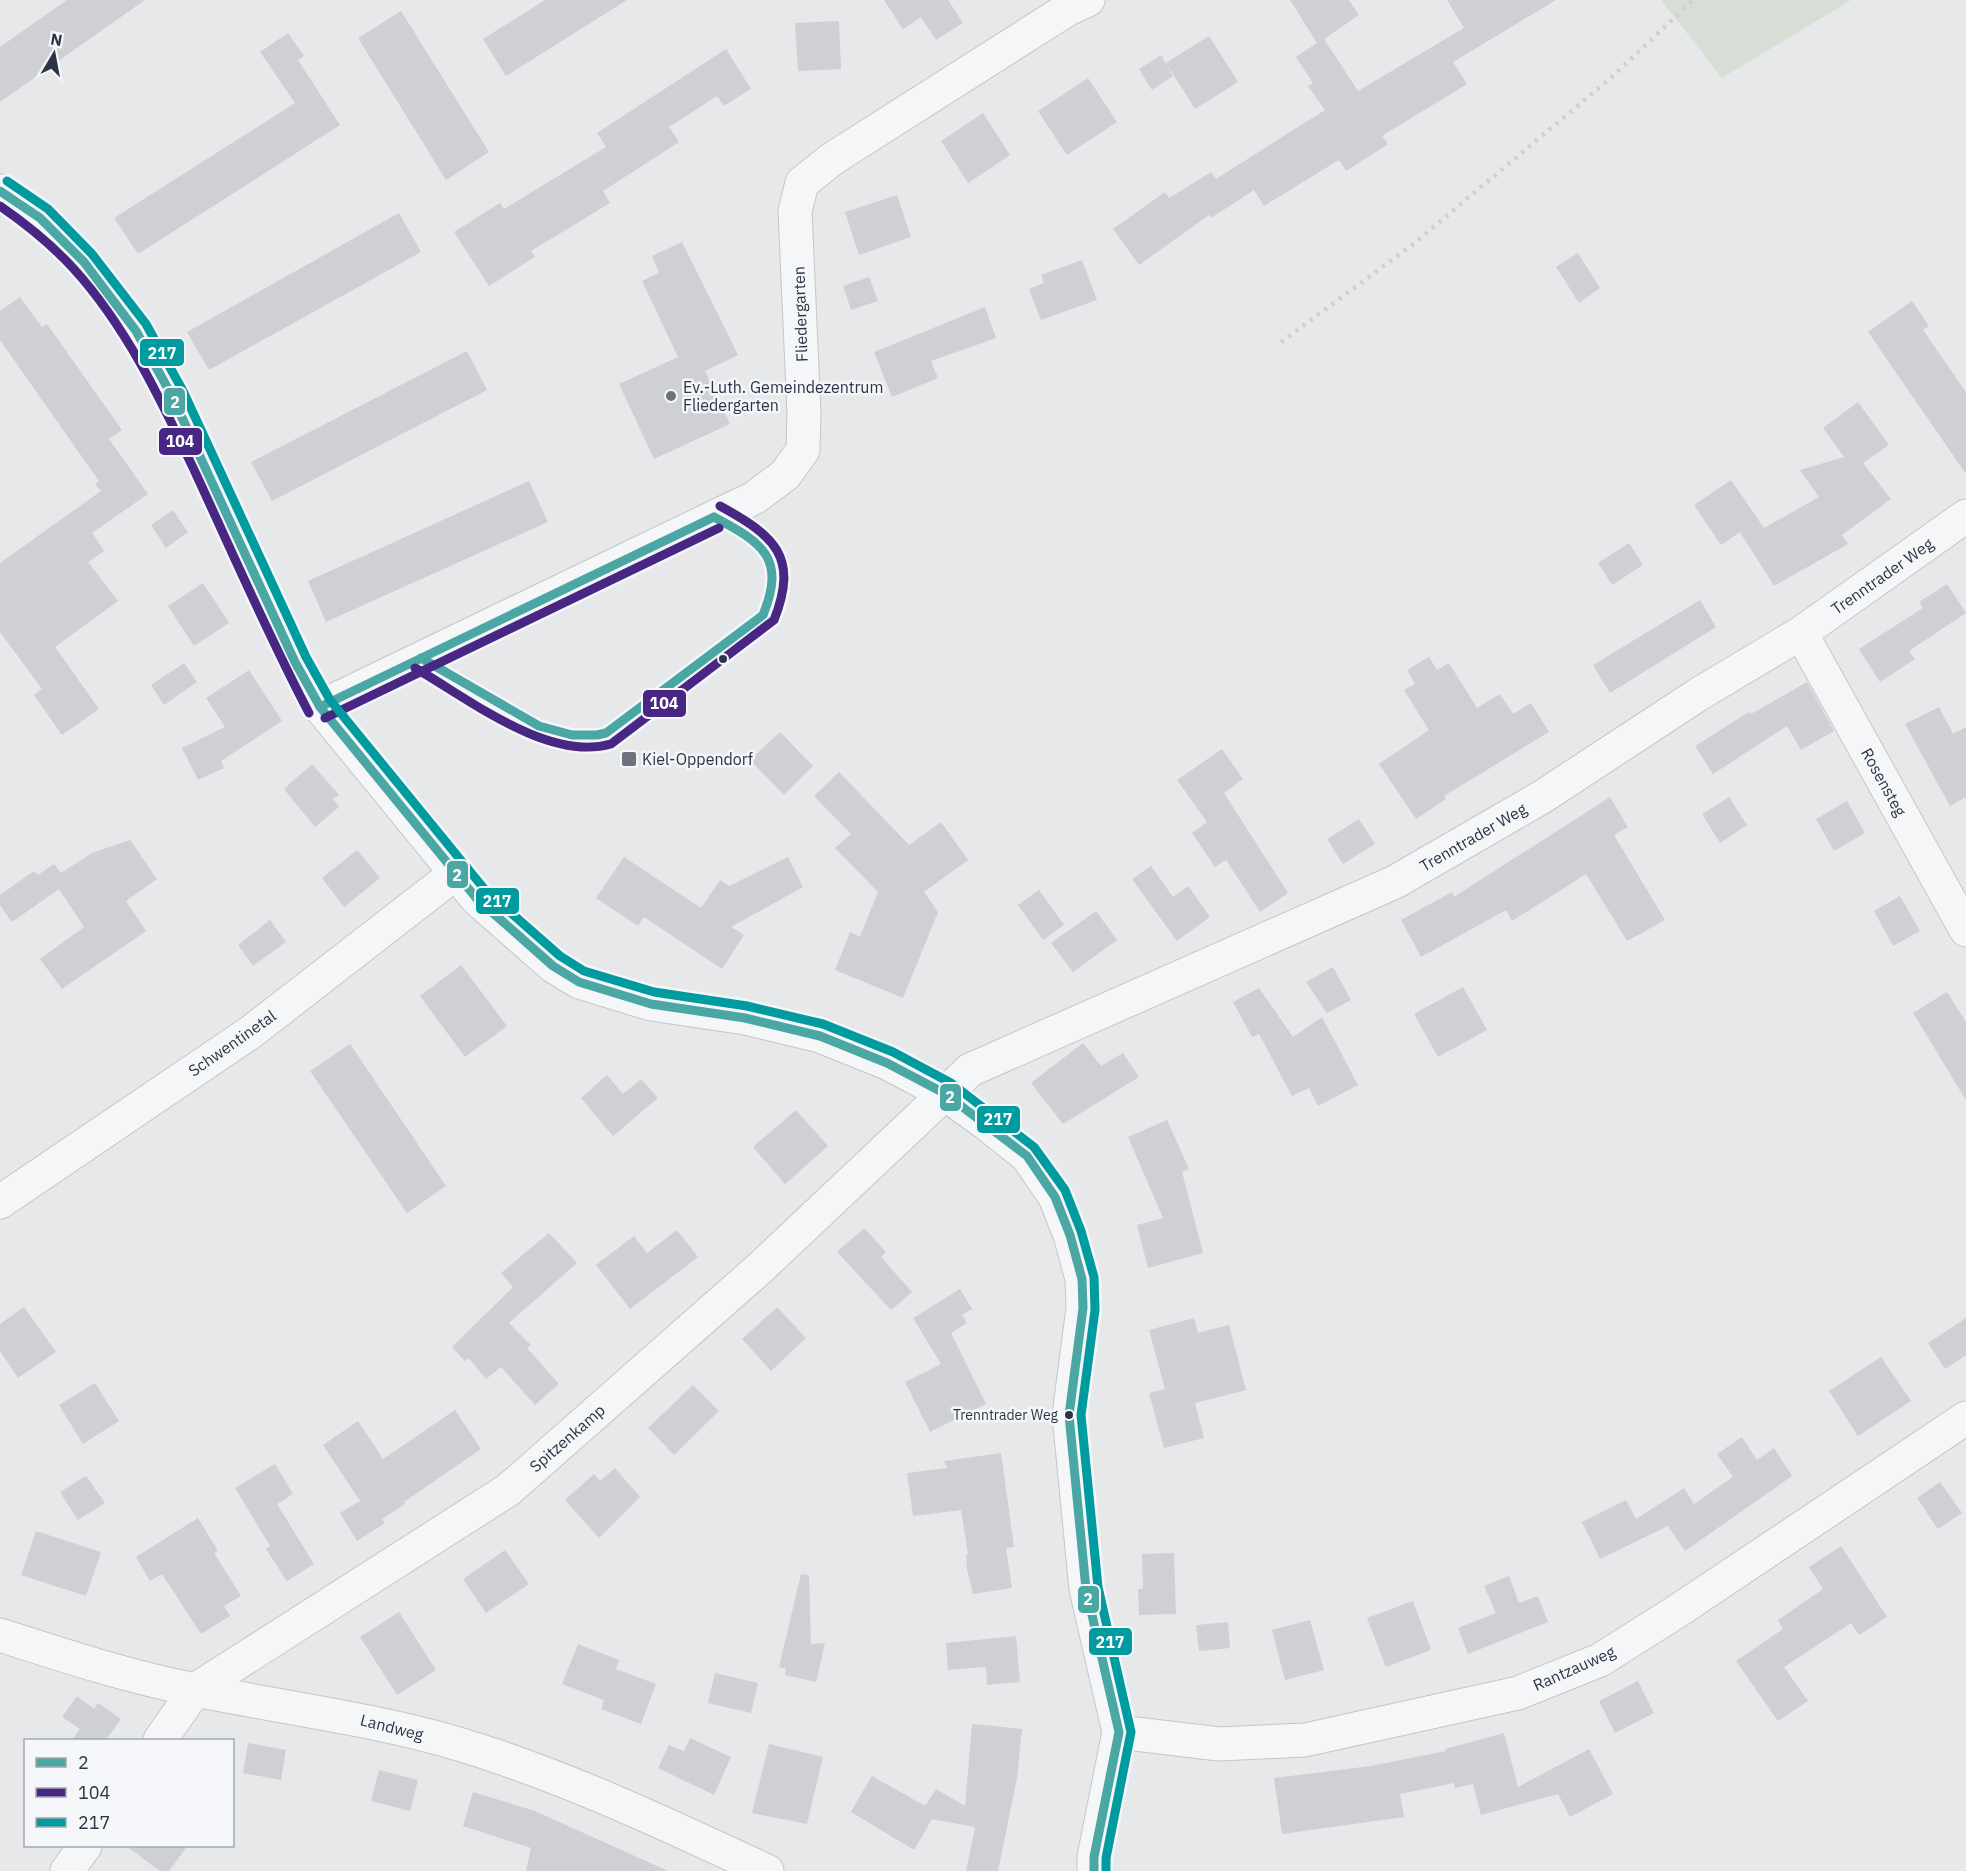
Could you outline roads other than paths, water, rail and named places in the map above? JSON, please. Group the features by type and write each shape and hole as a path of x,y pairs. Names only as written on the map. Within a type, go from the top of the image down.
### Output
{"street":[{"name":"Fliedergarten","path":"325,713 754,498 785,475 803,450 804,413 795,211 802,183 832,159 1068,9 1088,0"},
{"path":"0,191 40,218 84,262 136,331 177,406 296,662 325,713 477,899 538,953 579,981 651,1004 745,1017 820,1036 887,1063 944,1093 1027,1156 1055,1197 1082,1279 1083,1308 1070,1415 1086,1589 1119,1732 1094,1857 1094,1871"},
{"name":"Trenntrader Weg","path":"944,1093 970,1070 1395,882 1542,797 1699,694 1801,633 1966,516"},
{"name":"Rosensteg","path":"1801,633 1966,930"},
{"name":"Schwentinetal","path":"0,1202 251,1032 456,873"},
{"name":"Spitzenkamp","path":"161,1739 195,1690 508,1490 759,1269 944,1093"},
{"name":"Rantzauweg","path":"1119,1732 1219,1744 1305,1740 1518,1693 1609,1654 1966,1418"},
{"name":"Landweg","path":"0,1635 113,1671 195,1690 378,1722 463,1746 660,1821 767,1871"},
{"path":"67,1871 84,1847"}],"railway":[{"path":"1281,342 1412,245 1612,77 1693,0"}],"place":[{"name":"Ev.-Luth. Gemeindezentrum Fliedergarten","path":"671,396"},
{"name":"Kiel-Oppendorf","path":"629,759"},
{"name":"Trenntrader Weg","path":"1069,1415"}]}
